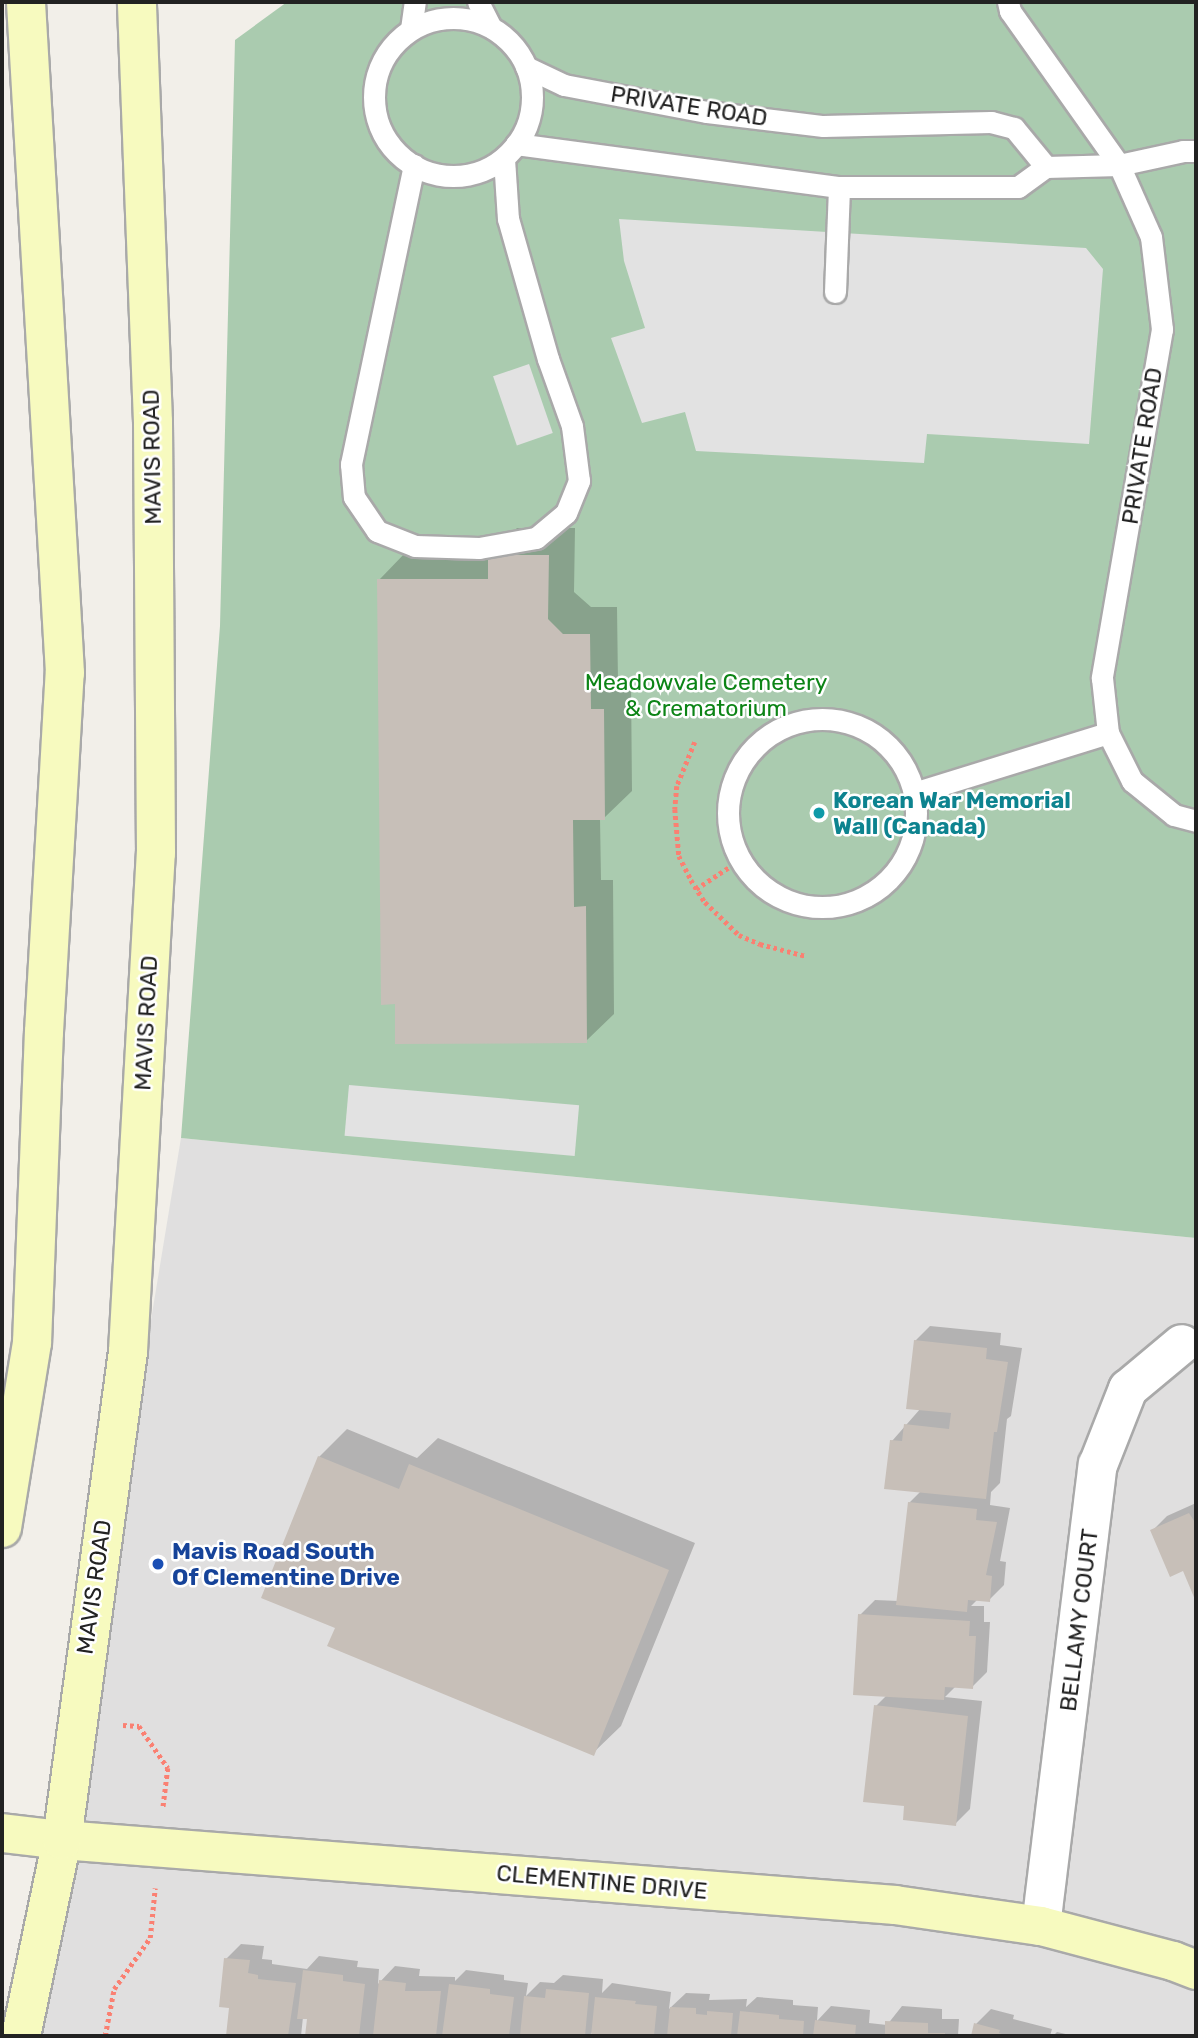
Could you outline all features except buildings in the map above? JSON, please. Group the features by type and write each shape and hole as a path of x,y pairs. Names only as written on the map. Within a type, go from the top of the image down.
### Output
{"main road":[{"path":"2,1528 32,1343 44,1032 65,673 26,2"},
{"name":"MAVIS ROAD","path":"21,2036 62,1840 128,1351 156,853 153,422 137,2"},
{"name":"CLEMENTINE DRIVE","path":"2,1833 62,1840 895,1905 1041,1926 1173,1961 1196,1970"}],"street":[{"name":"BELLAMY COURT","path":"1041,1926 1098,1465 1128,1389 1182,1343"}],"lane":[{"path":"411,29 415,2"},
{"path":"478,2 491,27 512,45 526,67 531,85 531,112 522,138 510,151 480,172 453,177 425,172 402,158 384,137 374,110 377,73 390,48 411,29 437,19 464,19 491,27"},
{"name":"PRIVATE ROAD","path":"1008,2 1010,11 1119,165 1151,237 1162,329 1102,678 1108,733 1132,781 1174,814 1196,821"},
{"name":"PRIVATE ROAD","path":"526,67 564,85 707,113 823,126 991,122 1014,128 1046,167"},
{"path":"414,165 351,464 354,497 377,531 415,546 479,548 537,538 566,513 579,481 572,426 548,359 508,219 510,151"},
{"path":"510,151 839,187 1018,187 1046,167 1119,165 1183,151 1196,151"},
{"path":"835,292 839,187"},
{"path":"831,718 860,726 884,742 904,765 914,793 916,822 909,851 892,876 869,895 842,905 822,907 783,900 759,883 740,860 729,832 728,803 735,775 751,749 774,731 792,723 831,718"},
{"path":"914,793 1108,733"}],"path":[{"path":"695,742 677,786 676,809 679,856 696,889 705,902 739,935 760,944 806,956"},
{"path":"696,889 740,860"},
{"path":"123,1725 139,1726 168,1769 165,1787"},
{"path":"105,2036 114,1989 150,1938 152,1912"}],"shaded area":[{"path":"619,219 1086,248 1103,269 1089,444 927,434 924,463 696,451 685,412 642,423 611,338 645,328 624,261"},
{"path":"529,364 553,433 517,445 493,376"},
{"path":"349,1085 579,1105 575,1156 345,1136"},
{"path":"181,1138 1196,1238 1196,2036 33,2036"}],"green space":[{"name":"Meadowvale Cemetery & Crematorium","path":"287,2 1196,2 1196,1238 181,1138 220,626 235,40"}],"place":[{"name":"Korean War Memorial Wall (Canada)","path":"819,813"},
{"name":"Mavis Road South Of Clementine Drive","path":"158,1564"}]}
